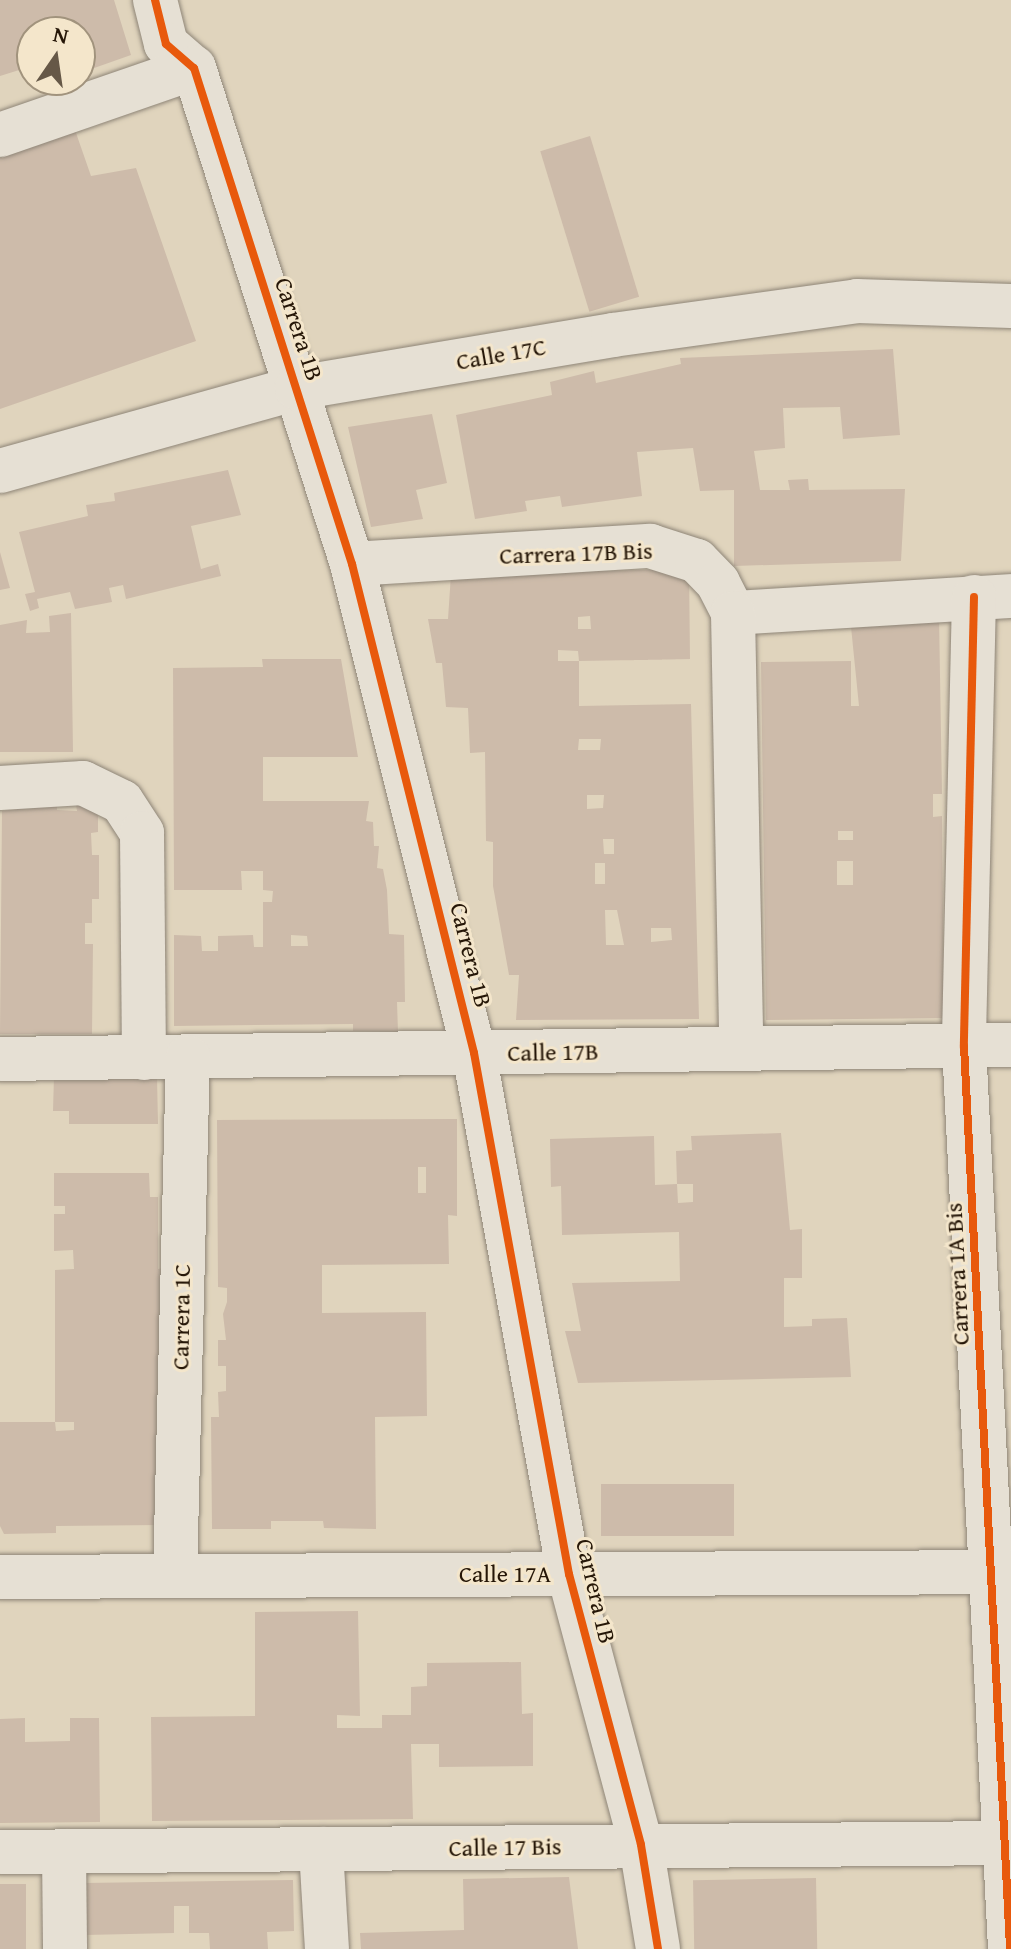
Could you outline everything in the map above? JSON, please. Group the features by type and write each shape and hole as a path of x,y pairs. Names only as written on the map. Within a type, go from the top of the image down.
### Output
{"street":[{"name":"Carrera 1B","path":"155,0 166,44 194,68 352,564 474,1053 569,1574 641,1845 658,1949"},
{"path":"0,135 194,68"},
{"name":"Calle 17C","path":"0,471 297,388 857,301 1011,306"},
{"name":"Carrera 17B Bis","path":"352,564 650,546 697,561 718,583 733,613"},
{"path":"741,1049 733,613 992,596"},
{"name":"Carrera 1A Bis","path":"992,596 964,1046 1002,1572 1010,1949"},
{"path":"0,788 83,783 122,802 142,833 144,1058"},
{"name":"Calle 17B","path":"0,1059 1011,1045"},
{"name":"Carrera 1C","path":"175,1576 188,1057"},
{"name":"Calle 17A","path":"0,1577 1002,1572"},
{"name":"Calle 17 Bis","path":"0,1852 1008,1843"},
{"path":"321,1849 327,1949"},
{"path":"64,1851 65,1949"}],"building":[{"path":"0,0 114,0 131,55 96,67 96,16 16,16 16,71 0,76"},
{"path":"75,130 91,176 136,168 196,341 0,409 0,157"},
{"path":"590,136 639,297 589,312 540,151"},
{"path":"893,349 900,435 843,439 840,407 783,408 785,448 754,451 760,490 790,490 788,480 808,479 809,490 905,489 901,561 734,566 734,490 700,491 693,448 637,452 642,496 562,507 560,496 525,501 527,511 475,519 456,415 552,395 550,382 594,371 596,383 681,364 680,358"},
{"path":"432,414 447,483 416,490 423,519 371,527 348,427"},
{"path":"228,470 241,515 191,526 201,569 218,564 221,576 126,599 123,585 109,588 112,602 75,609 70,592 37,599 39,608 30,611 25,594 35,592 19,532 88,516 86,505 115,501 114,493"},
{"path":"0,552 10,588 0,590"},
{"path":"689,569 690,659 579,661 579,706 691,704 699,1019 516,1020 519,975 509,975 493,886 493,842 486,841 485,752 470,753 468,708 446,707 442,663 436,663 428,619 448,619 451,574","holes":["590,616 591,629 578,629 578,617","558,650 578,651 579,661 558,661","579,739 601,739 600,750 578,750","587,795 604,795 603,808 587,809","603,839 614,839 614,854 604,854","595,863 605,863 605,884 595,884","605,910 617,910 624,945 606,945","651,928 671,928 672,940 651,942"]},
{"path":"71,613 73,752 0,752 0,625 27,620 26,633 50,632 49,616"},
{"path":"939,616 942,794 933,794 933,817 942,816 944,1018 766,1020 761,662 851,661 851,706 859,706 850,617","holes":["838,831 853,831 853,840 838,840","837,861 853,861 853,885 837,885"]},
{"path":"262,659 341,659 358,757 263,757 263,801 369,801 366,821 373,822 374,846 379,846 377,868 383,869 387,890 389,934 404,935 405,1002 397,1002 398,1032 353,1031 353,1024 174,1026 174,935 201,936 202,951 218,951 218,936 253,935 254,947 263,947 263,902 272,902 273,891 263,890 263,871 241,871 242,890 174,890 173,668 263,667","holes":["291,935 307,936 308,946 291,946"]},
{"path":"57,804 57,810 77,811 76,805 98,805 98,832 91,833 92,855 99,855 99,899 92,899 92,923 85,923 85,944 93,944 92,1034 0,1034 2,811"},
{"path":"54,1076 157,1076 158,1124 69,1124 69,1111 53,1111"},
{"path":"457,1119 457,1216 448,1215 449,1264 322,1265 322,1313 426,1312 427,1416 375,1417 376,1529 324,1528 323,1521 271,1521 271,1529 212,1529 211,1417 219,1417 218,1392 226,1391 226,1366 218,1366 218,1340 226,1340 223,1314 227,1288 218,1287 217,1120","holes":["418,1167 426,1167 426,1193 418,1193"]},
{"path":"781,1133 790,1230 802,1229 802,1278 784,1278 784,1327 812,1326 812,1319 847,1318 851,1377 578,1383 565,1331 581,1331 572,1283 680,1281 679,1232 562,1235 561,1186 551,1187 550,1139 654,1136 655,1185 677,1184 676,1151 692,1150 691,1136","holes":["677,1184 693,1184 693,1202 678,1203"]},
{"path":"54,1173 149,1173 150,1197 158,1197 158,1269 163,1268 160,1525 56,1526 56,1533 4,1534 0,1526 0,1422 55,1422 55,1270 74,1269 73,1250 54,1251 54,1214 65,1214 65,1206 54,1206","holes":["55,1422 74,1422 74,1430 56,1431"]},
{"path":"601,1484 734,1484 734,1536 601,1536"},
{"path":"358,1611 360,1716 337,1715 337,1728 382,1728 382,1715 411,1715 411,1687 427,1686 427,1663 521,1662 522,1714 533,1713 533,1766 439,1767 439,1744 411,1744 413,1819 152,1821 151,1717 255,1716 255,1612"},
{"path":"25,1718 25,1742 70,1741 70,1718 99,1718 100,1822 0,1823 0,1719"},
{"path":"569,1877 578,1949 361,1949 360,1933 464,1930 463,1879"},
{"path":"816,1878 817,1949 694,1949 693,1880"},
{"path":"293,1880 294,1931 267,1932 268,1949 210,1949 209,1933 189,1933 189,1906 174,1906 174,1933 85,1935 84,1883"},
{"path":"0,1884 26,1884 26,1949 0,1949"}],"cycle path":[{"path":"155,0 166,44 194,68 352,564 474,1053 569,1574 641,1845 658,1949"},
{"path":"974,597 964,1046 1010,1949"}]}
